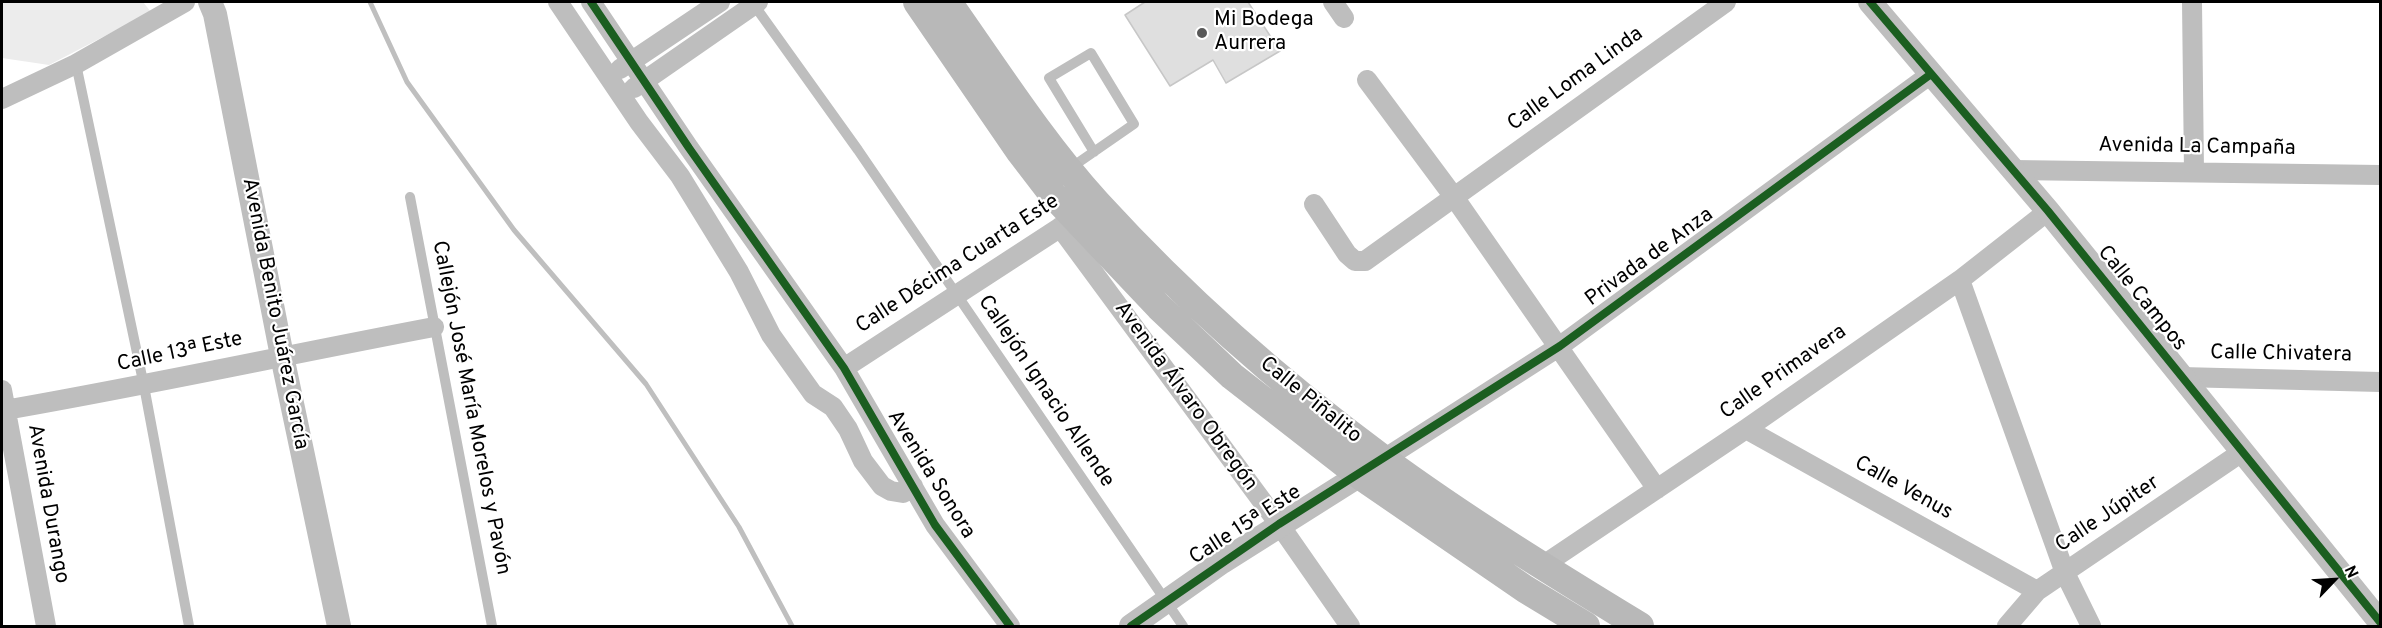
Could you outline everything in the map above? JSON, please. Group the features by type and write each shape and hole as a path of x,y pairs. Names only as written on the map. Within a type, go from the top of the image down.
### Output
{"main road":[{"name":"Avenida Álvaro Obregón","path":"917,2 1020,152 1053,195 1078,215"},
{"name":"Avenida Álvaro Obregón","path":"948,2 1039,133 1069,169 1078,215"},
{"name":"Calle Piñalito","path":"1078,215 1179,286 1251,353 1384,459 1445,503 1640,627"},
{"name":"Calle Piñalito","path":"1078,215 1159,307 1232,376 1359,475 1525,589 1586,627"}],"street":[{"path":"2,99 76,64 185,2"},
{"name":"Avenida Benito Juárez García","path":"210,2 215,14 282,356 339,627"},
{"name":"Avenida Sonora","path":"558,2 622,97 680,176 739,272 771,335 813,394 833,407 849,429 863,460 882,486 891,491 903,493 912,486"},
{"path":"591,2 631,62"},
{"path":"609,77 720,2"},
{"path":"622,97 755,2"},
{"path":"1333,2 1344,18"},
{"name":"Calle Loma Linda","path":"1314,204 1347,254 1355,261 1365,261 1726,2"},
{"name":"Calle Campos","path":"1870,2 2048,211 2242,452 2372,600 2380,622"},
{"path":"2193,2 2194,172"},
{"name":"Avenida Sonora","path":"631,62 844,368 935,525 1010,627"},
{"name":"Privada de Anza","path":"1384,459 1560,346 1931,74"},
{"path":"1367,80 1560,346 1657,489"},
{"name":"Avenida La Campaña","path":"2013,170 2380,175"},
{"name":"Calle Primavera","path":"1542,566 1746,429 1960,280 2048,211"},
{"name":"Calle Décima Cuarta Este","path":"844,368 1078,215"},
{"name":"Avenida Álvaro Obregón","path":"1078,215 1279,524 1350,627"},
{"path":"1960,280 2065,573 2091,627"},
{"name":"Calle 13ª Este","path":"5,410 144,386 282,356 434,327"},
{"name":"Calle Chivatera","path":"2181,377 2380,382"},
{"name":"Avenida Durango","path":"2,390 46,627"},
{"name":"Calle Venus","path":"1746,429 2037,591"},
{"name":"Calle Júpiter","path":"2007,627 2037,591 2242,452"},
{"name":"Calle 15ª Este","path":"1131,627 1279,524 1384,459"}],"lane":[{"name":"Callejón Ignacio Allende","path":"755,2 1183,627"},
{"path":"1069,169 1094,152 1134,124 1091,53 1049,78 1094,152"},
{"path":"76,64 144,386 189,627"},
{"name":"Callejón José María Morelos y Pavón","path":"410,197 492,627"}],"shaded area":[{"path":"2,2 143,2 151,12 49,65 2,58"}],"building":[{"name":"Mi Bodega Aurrera","path":"1145,2 1248,2 1280,51 1226,83 1213,60 1170,86 1125,15"}],"waterway":[{"path":"370,2 407,82 514,230 646,384 739,527 792,626"}],"cycle path":[{"path":"591,2 689,148 844,368 935,525 1010,626"},
{"path":"1870,2 2048,211 2380,622"},
{"path":"1131,626 1279,524 1560,346 1931,74"}],"place":[{"name":"Mi Bodega Aurrera","path":"1202,33"}]}
